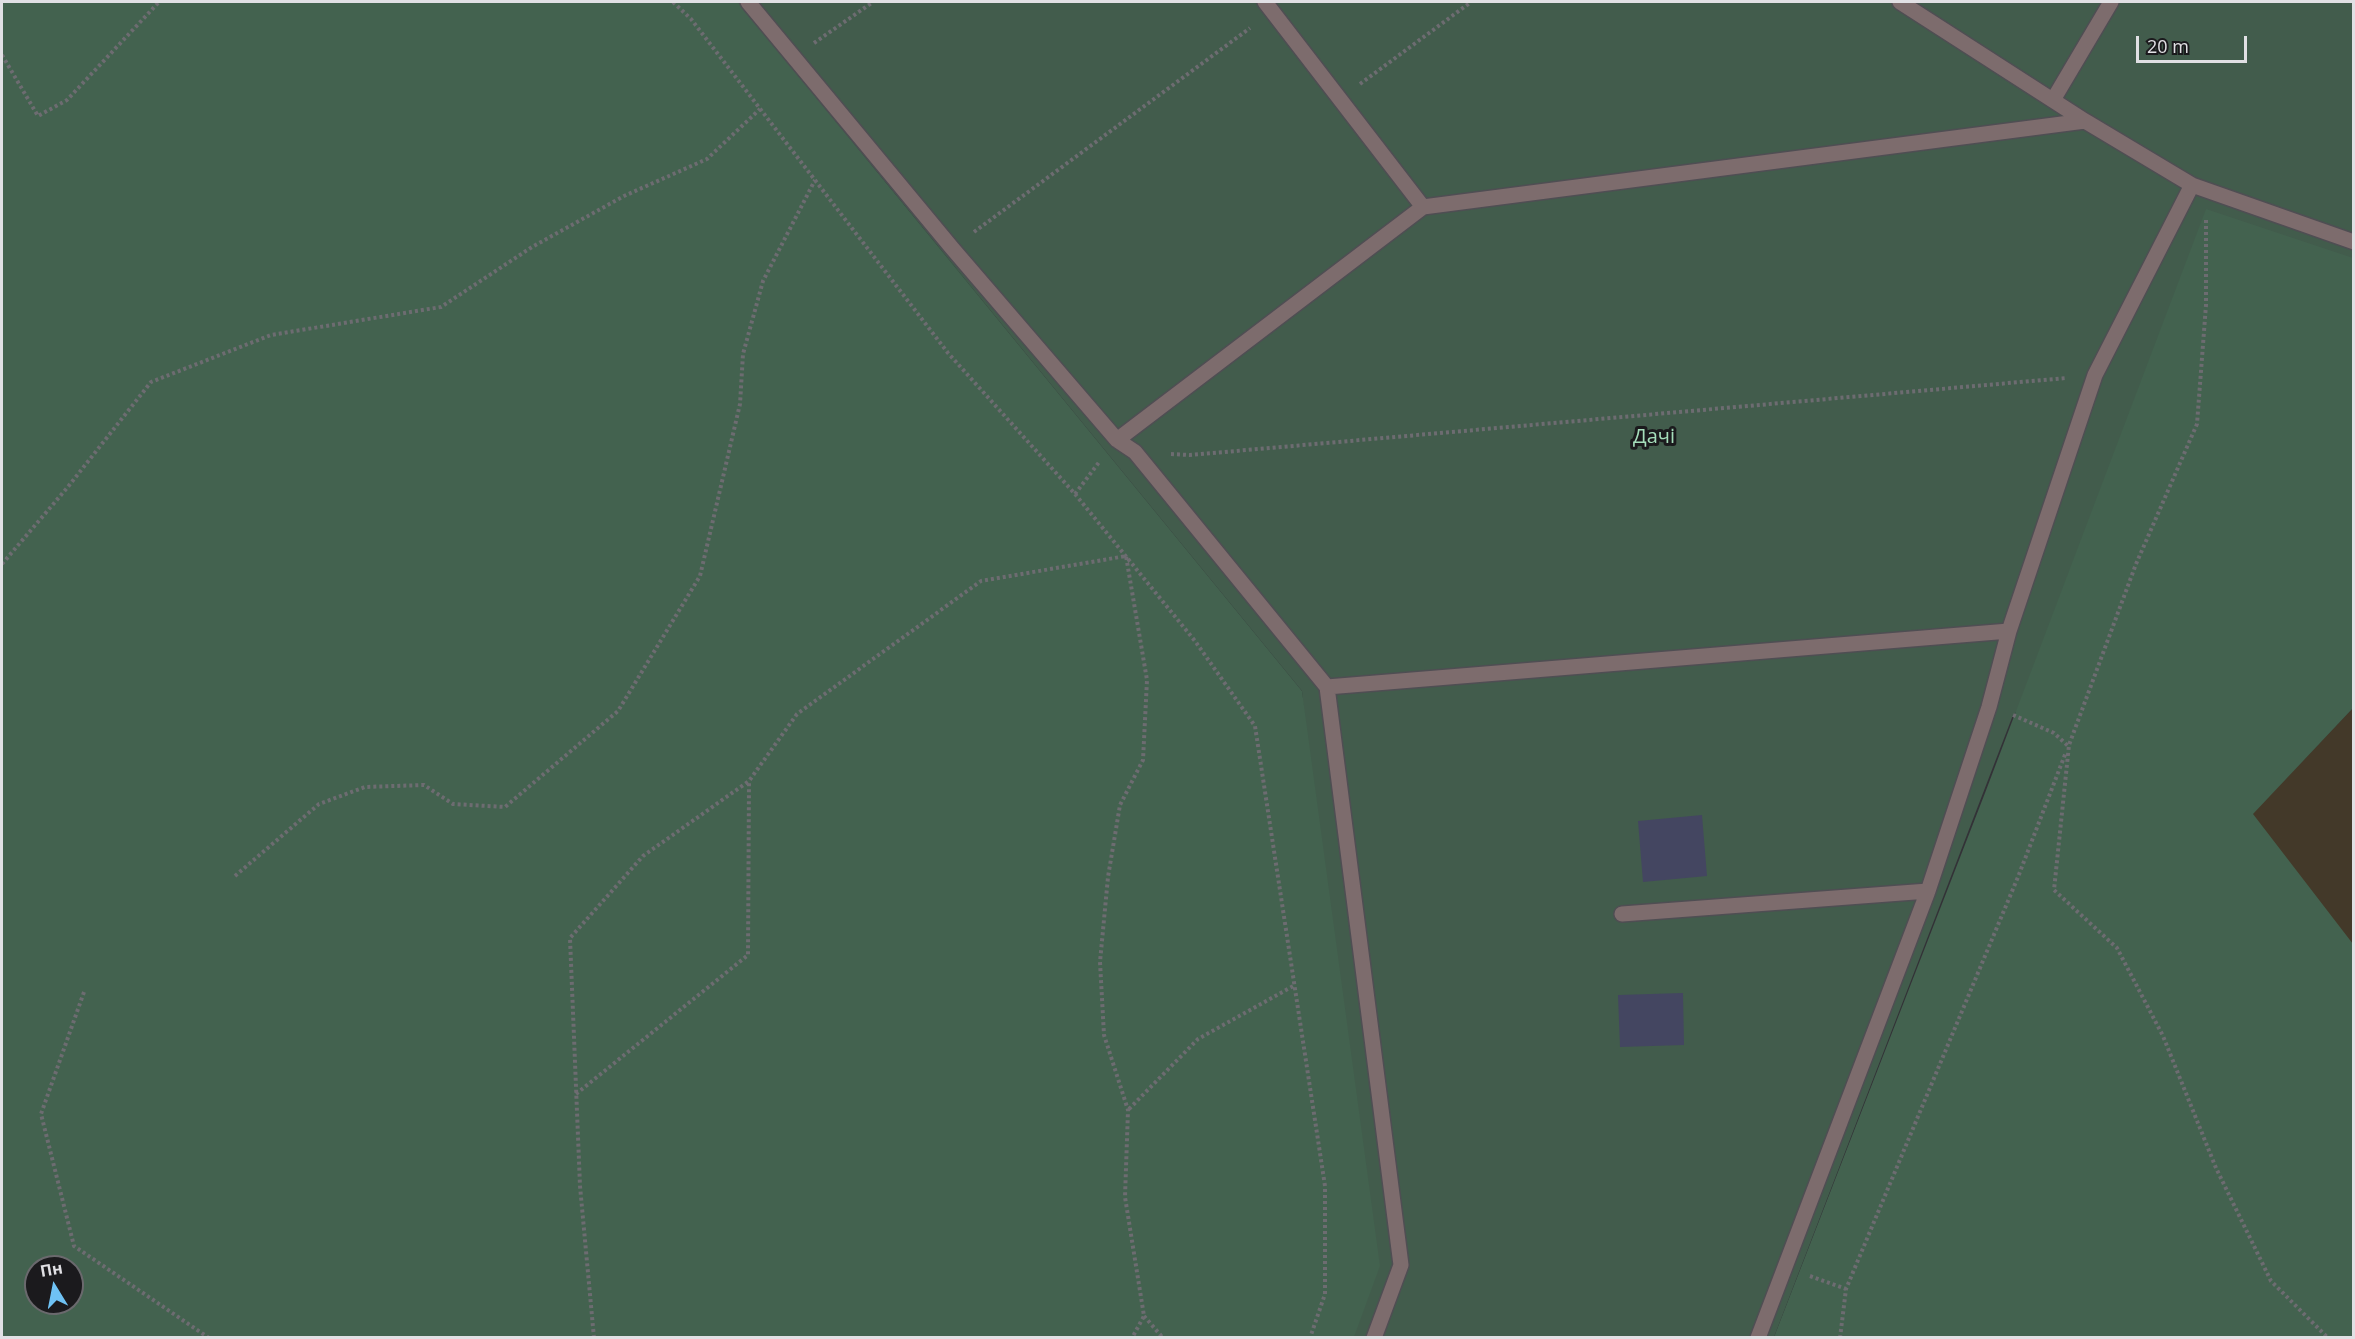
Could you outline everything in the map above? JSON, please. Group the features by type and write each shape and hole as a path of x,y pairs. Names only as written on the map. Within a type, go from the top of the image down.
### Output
{"lane":[{"path":"748,2 952,248 1116,440 1135,452 1327,687 1401,1265 1374,1338"},
{"path":"1900,2 2085,121 2192,185 2354,242"},
{"path":"2053,100 2111,2"},
{"path":"1269,6 1423,207"},
{"path":"1116,440 1423,207 2085,121"},
{"path":"1758,1338 1928,891 1989,707 2009,631 2095,375 2192,185"},
{"path":"1327,687 2009,631"},
{"path":"1622,914 1928,891"}],"path":[{"path":"2,55 38,116 68,100 159,2"},
{"path":"672,2 691,19 948,353 1075,494 1195,641 1255,726 1325,1186 1326,1294 1310,1338"},
{"path":"795,57 873,2"},
{"path":"1340,99 1471,2"},
{"path":"952,248 1269,6"},
{"path":"2,564 68,488 151,382 271,335 441,307 532,247 624,196 707,159 760,109"},
{"path":"234,876 319,804 365,787 424,785 453,804 505,807 618,711 700,576 740,404 743,354 763,281 815,180"},
{"path":"1840,1338 1846,1288 2018,877 2136,564 2197,424 2206,305 2206,209 2192,185"},
{"path":"1135,452 1190,455 2095,375"},
{"path":"1075,494 1116,440"},
{"path":"594,1338 580,1186 570,938 643,856 748,781 797,714 981,580 1126,556"},
{"path":"1126,556 1147,680 1143,760 1120,805 1108,877 1100,962 1104,1035 1128,1110 1125,1197 1144,1316 1163,1338"},
{"path":"1989,707 2054,733 2068,745"},
{"path":"2068,745 2054,890 2116,948 2163,1036 2216,1168 2271,1281 2328,1338"},
{"path":"576,1094 748,955 748,781"},
{"path":"1128,1110 1198,1039 1295,986"},
{"path":"84,992 41,1114 74,1246 209,1338"},
{"path":"1785,1266 1846,1288"},
{"path":"1132,1338 1144,1316"}],"shaded area":[{"path":"2353,708 2353,957 2252,814"}],"green space":[{"path":"2,2 738,2 1302,691 1380,1266 1354,1337 2,1337"},
{"name":"Дачі","path":"738,2 2353,2 2353,380 2013,715 1774,1337 1354,1337 1302,691"},
{"path":"2206,209 2353,258 2353,708 2253,814 2353,944 2353,1337 1774,1337 1985,793"}],"building":[{"path":"1702,815 1707,876 1643,882 1638,821"},
{"path":"1683,993 1684,1045 1620,1047 1618,995"}]}
